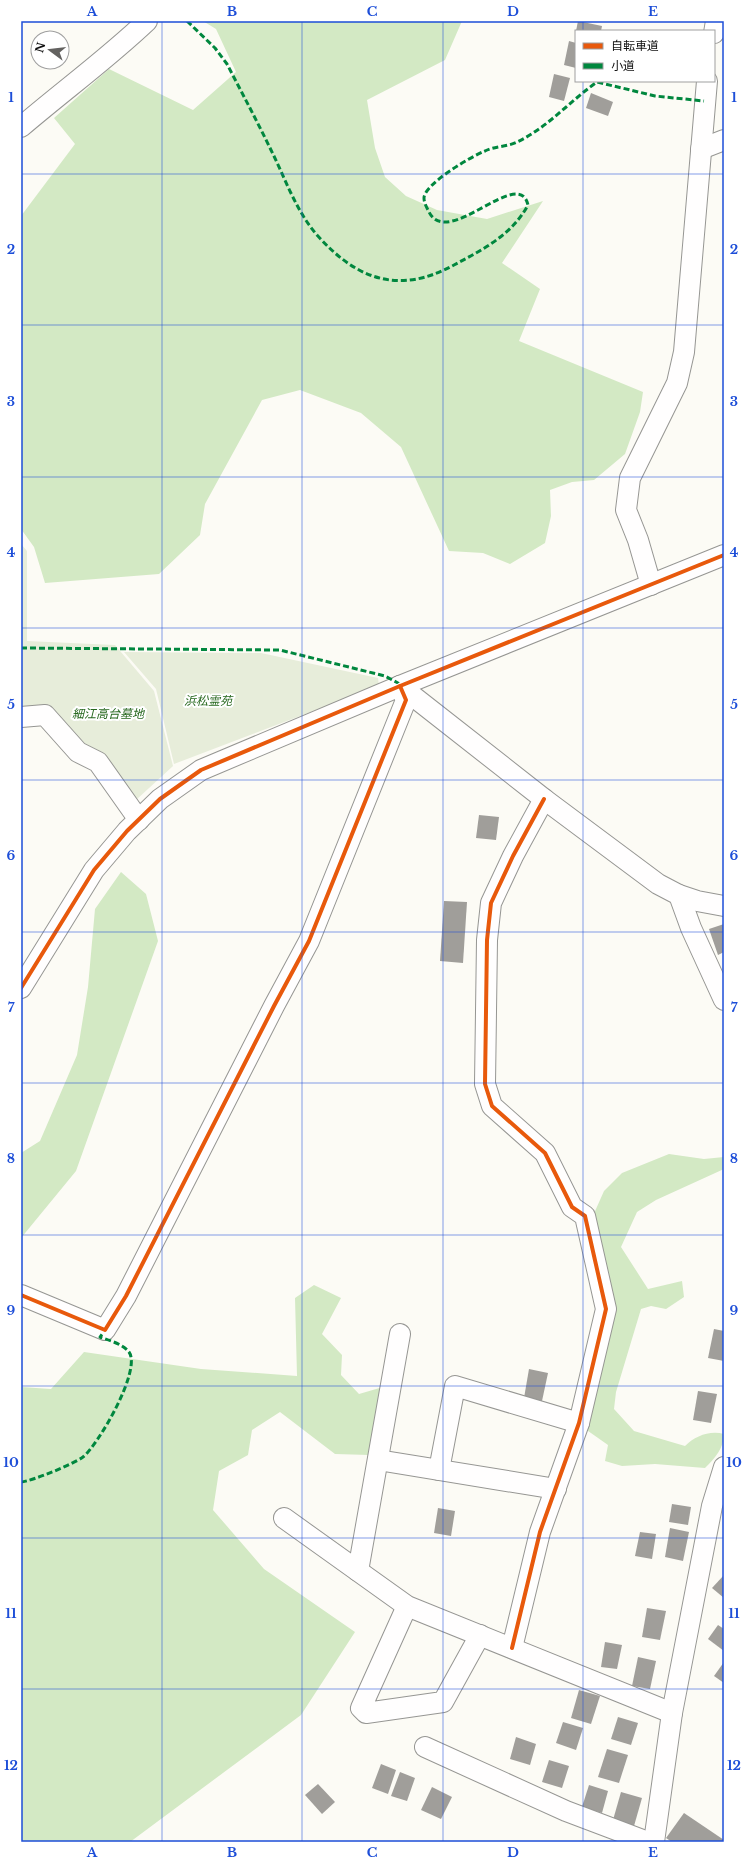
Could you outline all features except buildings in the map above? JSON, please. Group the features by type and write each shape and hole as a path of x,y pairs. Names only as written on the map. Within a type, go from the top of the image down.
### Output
{"street":[{"path":"21,127 76,80 118,49 147,21"},
{"path":"651,585 638,540 626,510 630,478 677,383 684,352 707,82"},
{"path":"702,149 724,140"},
{"path":"21,988 94,870 160,799 201,770 400,686 724,555"},
{"path":"400,686 544,799 658,884 679,895 697,901 724,906"},
{"path":"21,1295 105,1330 126,1296 274,1006 309,941 406,700 400,686"},
{"path":"21,717 45,715 78,752 98,762 139,820"},
{"path":"512,1648 540,1532 579,1423 606,1309 586,1216 572,1207 545,1153 492,1106 485,1084 487,940 491,903 513,856 544,799"},
{"path":"679,895 691,928 724,1000"},
{"path":"358,1571 400,1334"},
{"path":"439,1470 455,1386 579,1423"},
{"path":"378,1460 556,1489"},
{"path":"654,1842 672,1713 712,1506 724,1467"},
{"path":"284,1518 407,1606 672,1713"},
{"path":"407,1606 362,1708 366,1713 443,1702 480,1635"},
{"path":"425,1747 566,1811 648,1842"}],"green space":[{"path":"203,21 462,21 445,60 367,100 375,148 385,177 406,196 437,210 487,219 543,201 502,263 540,289 519,341 643,392 640,412 625,454 594,480 572,482 550,490 551,516 545,543 510,564 483,553 449,551 401,447 361,413 300,390 262,400 205,504 200,535 159,574 45,583 34,547 21,529 21,216 75,144 54,118 109,69 193,110 236,72 216,29"},
{"name":"細江高台墓地","path":"21,544 27,551 27,641 115,645 154,691 173,766 124,811 95,762 51,720 21,720"},
{"name":"浜松霊苑","path":"124,652 261,653 378,678 379,686 174,764 156,689"},
{"path":"121,872 146,894 158,941 76,1171 21,1238 21,1153 40,1141 77,1055 88,987 95,909"},
{"path":"669,1154 704,1159 724,1157 724,1169 656,1200 637,1212 621,1247 648,1289 682,1281 684,1297 666,1309 651,1306 641,1309 616,1392 614,1409 634,1431 685,1446 693,1439 708,1433 724,1434 721,1448 705,1468 655,1464 622,1466 605,1461 608,1445 581,1426 592,1388 612,1291 592,1218 604,1191 622,1173"},
{"path":"314,1285 341,1298 322,1334 342,1355 341,1375 359,1394 383,1387 369,1455 335,1454 280,1412 252,1430 248,1455 219,1471 213,1510 264,1569 355,1632 301,1715 130,1842 21,1842 21,1387 51,1389 84,1352 201,1369 297,1376 295,1298"}],"marked path":[{"path":"187,21 215,48 227,64 266,139 291,194 303,216 317,235 348,263 363,272 380,278 397,281 415,279 434,274 475,254 496,241 514,225 528,205 522,195 511,195 466,216 451,221 438,221 429,212 424,202 426,192 432,185 470,158 489,149 513,144 528,136 548,122 597,82 655,96 704,101"},
{"path":"21,648 280,650 385,676 398,683 400,686"},
{"path":"21,1482 53,1472 83,1457 90,1450 108,1423 124,1390 131,1361 129,1352 126,1349 100,1337 105,1330"}],"cycle path":[{"path":"21,988 94,870 127,831 160,799 201,770 400,686 724,555"},
{"path":"21,1295 105,1330 126,1296 274,1006 309,941 406,700 400,686"},
{"path":"512,1648 540,1532 579,1423 606,1309 585,1216 572,1207 545,1153 492,1106 485,1084 487,940 491,903 513,856 544,799"}]}
